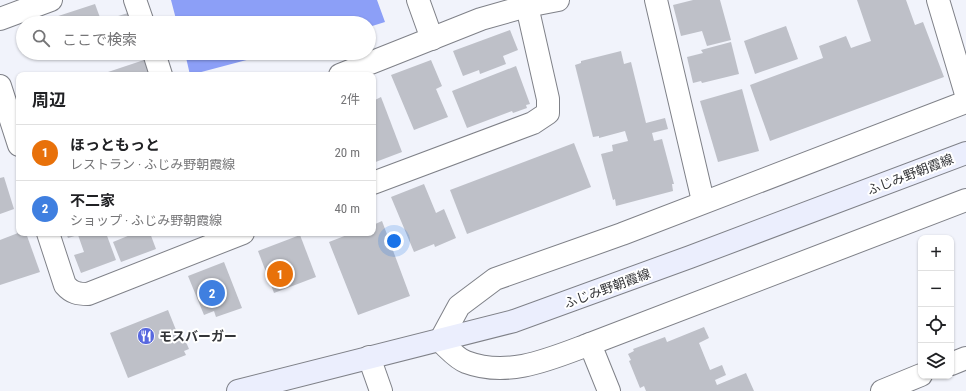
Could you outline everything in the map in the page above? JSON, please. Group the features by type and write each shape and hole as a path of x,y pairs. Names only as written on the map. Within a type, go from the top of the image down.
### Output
{"main road":[{"name":"ふじみ野朝霞線","path":"238,391 514,321 690,257 966,153"}],"street":[{"path":"0,19 51,0"},
{"path":"135,0 141,16"},
{"path":"418,0 432,39"},
{"path":"348,72 481,19 527,6 558,0"},
{"path":"656,0 703,202"},
{"path":"938,0 966,94"},
{"path":"376,182 533,123 548,112 548,99 527,6"},
{"path":"156,60 160,72"},
{"path":"0,86 16,135"},
{"path":"966,102 622,234 495,279 459,306 440,341 465,362 501,369 551,359 966,200"},
{"path":"49,236 65,285 70,291 78,294 88,294 235,236"},
{"path":"590,344 609,391"},
{"path":"369,357 382,391"},
{"path":"954,363 966,358"},
{"path":"882,391 918,376"}],"water":[{"path":"171,0 377,0 385,22 376,25 376,16 175,16"},
{"path":"187,60 247,60 201,72 189,72"}],"building":[{"path":"693,0 720,0 731,40 707,46 702,31 681,36 673,5"},
{"path":"857,0 906,0 915,25 923,22 944,77 770,141 750,85 823,58 819,46 846,36 851,48 871,41"},
{"path":"95,4 99,16 58,16"},
{"path":"128,13 129,16 118,16"},
{"path":"786,26 798,59 755,74 744,41"},
{"path":"510,30 518,50 503,56 506,64 480,74 479,70 463,76 453,51"},
{"path":"731,42 739,74 702,83 701,81 693,83 687,57 703,53 701,50"},
{"path":"621,51 624,64 631,62 646,123 665,118 668,129 652,133 654,141 662,139 674,184 672,184 673,191 616,206 615,199 613,200 601,154 613,151 612,145 628,141 625,131 599,138 599,136 593,137 575,65 581,63 581,61"},
{"path":"144,60 149,72 108,72"},
{"path":"431,60 442,86 436,89 448,117 414,130 391,75"},
{"path":"516,66 530,104 526,105 527,108 513,113 512,111 467,128 452,91"},
{"path":"742,89 759,151 718,162 700,101"},
{"path":"381,97 402,152 376,162 376,100"},
{"path":"574,143 591,187 467,234 450,190"},
{"path":"4,177 14,209 0,214 0,178"},
{"path":"424,184 436,213 444,209 456,238 435,247 434,244 414,252 391,197"},
{"path":"382,221 410,296 358,315 329,242 344,236 376,236 376,224"},
{"path":"16,234 16,236 27,236 40,272 0,285 0,240"},
{"path":"78,236 107,236 116,260 81,273 74,255 84,252"},
{"path":"128,236 151,236 156,249 121,262 113,242"},
{"path":"300,236 316,277 274,293 258,251"},
{"path":"224,262 242,308 216,317 214,311 204,315 188,276"},
{"path":"168,310 178,335 182,333 189,349 184,351 186,355 128,378 110,333"},
{"path":"704,327 709,338 699,343 710,370 722,365 726,375 715,380 717,385 746,373 754,391 646,391 644,386 640,388 629,361 631,360 628,354 634,351 633,349 665,337 667,342"}],"place":[{"name":"ほっともっと","path":"280,274"},
{"name":"不二家","path":"212,293"},
{"name":"モスバーガー","path":"146,336"}]}
